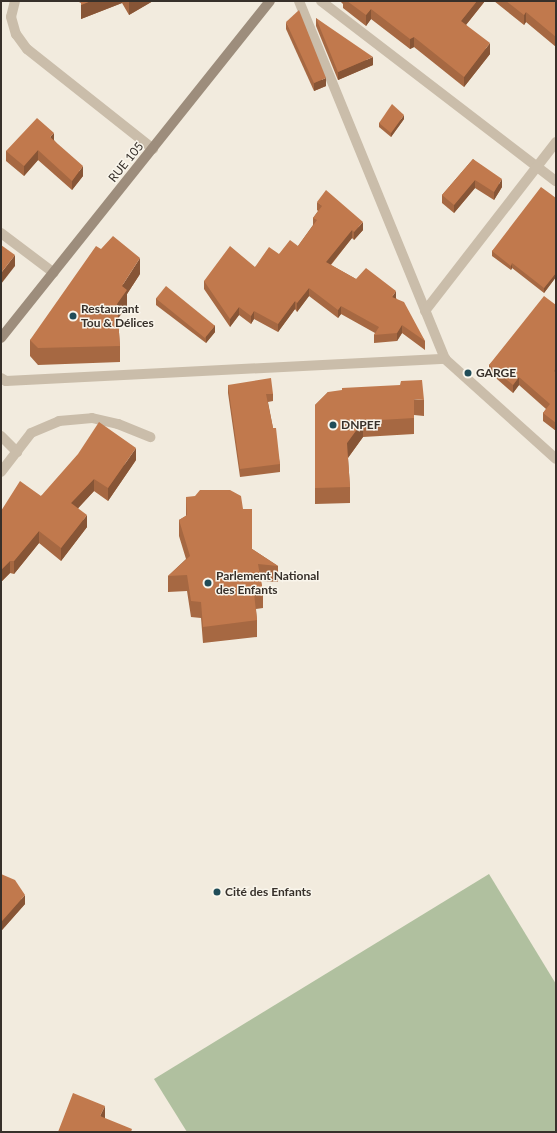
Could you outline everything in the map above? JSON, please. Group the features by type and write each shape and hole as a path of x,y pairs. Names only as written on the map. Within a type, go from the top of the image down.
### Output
{"street":[{"path":"15,1 11,17 16,34 26,49 153,149"},
{"name":"RUE 105","path":"1,338 270,1"},
{"path":"298,1 445,359 556,459"},
{"path":"321,1 556,181"},
{"path":"425,311 556,142"},
{"path":"1,233 54,273"},
{"path":"1,378 6,381 445,359"},
{"path":"1,472 31,433 59,421 92,418 118,424 150,436"},
{"path":"1,436 17,452"}],"green space":[{"path":"489,874 556,984 556,1132 187,1132 154,1079"}],"building":[{"path":"81,1 91,1 81,5"},
{"path":"347,1 477,1 461,21 490,43 464,77 414,37 410,39 371,9 366,15"},
{"path":"506,1 556,1 556,37 526,12 524,15"},
{"path":"299,10 326,78 314,83 286,22"},
{"path":"316,18 373,57 338,72"},
{"path":"392,104 404,115 391,133 379,123"},
{"path":"37,118 54,133 50,137 83,166 72,181 38,150 24,166 6,151"},
{"path":"473,159 502,179 494,192 475,180 454,205 442,195"},
{"path":"541,187 556,198 556,273 544,288 512,263 511,266 492,251"},
{"path":"326,190 363,222 354,232 352,230 326,262 356,279 366,268 396,291 392,297 404,302 425,341 402,325 397,333 374,335 379,327 341,306 338,310 309,288 297,303 295,301 278,324 254,311 251,316 239,307 230,319 204,281 230,246 255,267 269,247 279,254 290,240 298,246 317,220 313,218 322,206 317,202"},
{"path":"113,236 140,258 122,286 127,290 117,304 120,346 38,348 30,340 96,246 101,249"},
{"path":"1,245 15,255 1,273"},
{"path":"166,286 215,326 205,338 156,298"},
{"path":"544,296 556,305 556,368 554,371 556,373 556,423 543,413 550,404 519,377 513,385 489,365"},
{"path":"271,378 273,394 266,394 273,428 276,428 280,464 240,469 228,385"},
{"path":"422,380 424,400 414,399 414,418 363,421 347,443 350,487 315,488 315,405 328,392 342,390 342,388 400,385 401,381"},
{"path":"99,422 136,448 108,488 94,479 71,503 87,515 61,548 39,531 14,561 10,561 1,570 1,511 20,481 41,496 78,454"},
{"path":"200,490 230,490 241,496 243,509 252,509 252,549 278,566 258,564 263,592 254,593 257,620 203,627 201,602 191,601 187,575 168,576 190,556 179,520 187,515 186,497 195,496"},
{"path":"1,874 15,880 25,895 2,921 1,920"},
{"path":"73,1093 105,1106 100,1116 132,1129 131,1132 58,1132"}],"place":[{"name":"Restaurant Tou & Délices","path":"73,316"},
{"name":"GARGE","path":"468,373"},
{"name":"DNPEF","path":"333,425"},
{"name":"Parlement National des Enfants","path":"208,583"},
{"name":"Cité des Enfants","path":"217,892"}]}
